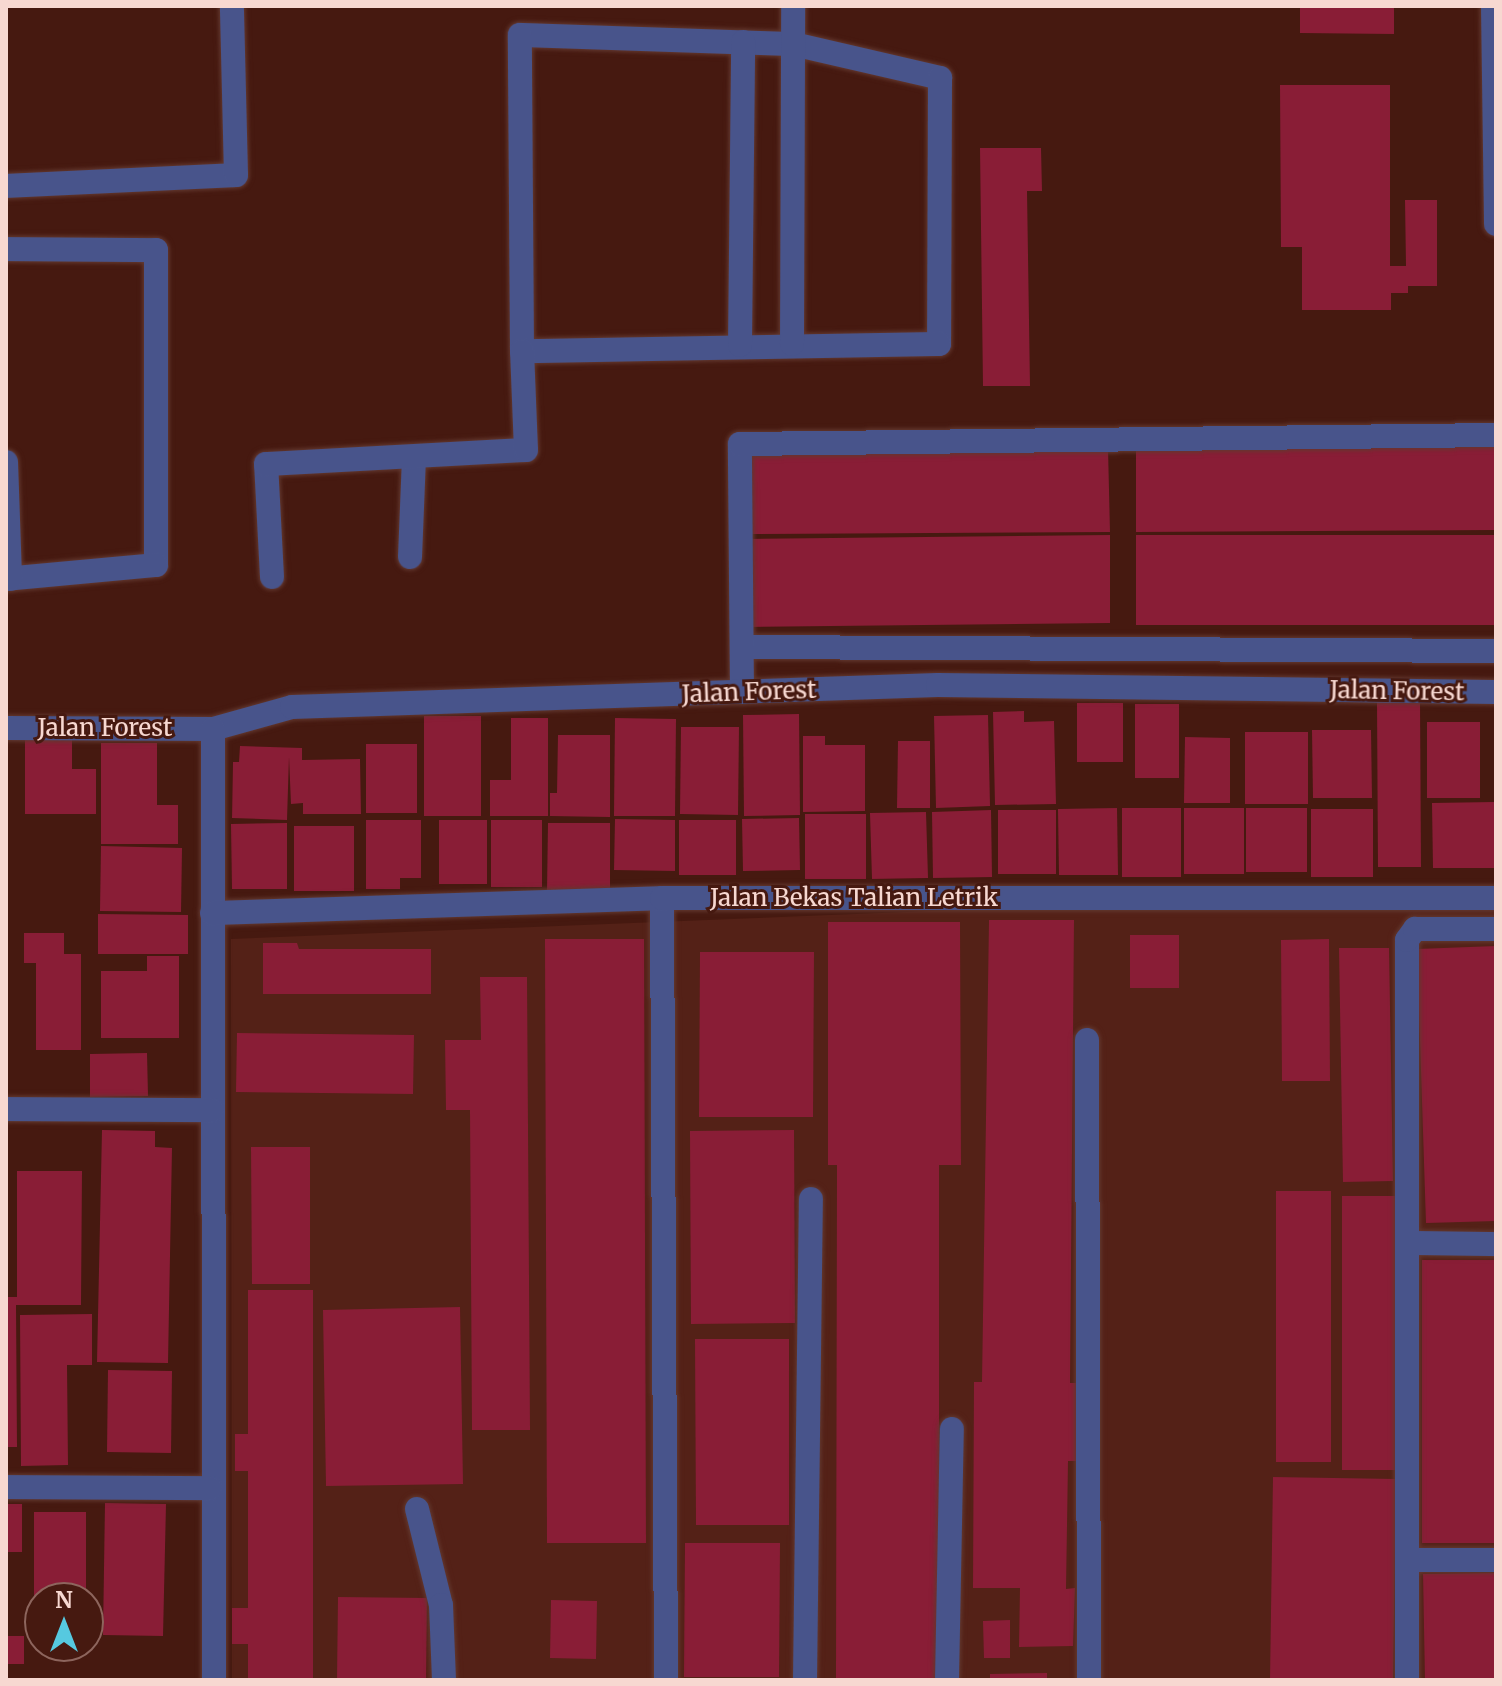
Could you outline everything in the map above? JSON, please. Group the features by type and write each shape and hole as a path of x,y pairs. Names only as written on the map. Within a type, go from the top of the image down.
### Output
{"street":[{"path":"6,186 236,175 232,6"},
{"path":"792,344 793,6"},
{"path":"1493,6 1496,224"},
{"path":"272,577 266,464 526,450 522,351 520,35 793,44 940,78 939,344 792,344 522,351"},
{"path":"740,345 743,42"},
{"path":"6,249 156,250 156,565 8,579 6,462"},
{"path":"742,692 740,444 1496,435"},
{"path":"410,557 414,457"},
{"path":"742,647 1496,651"},
{"name":"Jalan Forest","path":"6,728 213,729 292,707 938,685 1496,692"},
{"path":"213,729 210,1488 214,1680"},
{"path":"662,898 666,1680"},
{"name":"Jalan Bekas Talian Letrik","path":"212,913 662,898 1496,898"},
{"path":"1407,1680 1407,940 1415,929 1496,929"},
{"path":"1087,1040 1089,1680"},
{"path":"6,1109 212,1110"},
{"path":"805,1680 811,1199"},
{"path":"1408,1243 1496,1244"},
{"path":"947,1680 952,1429"},
{"path":"6,1487 210,1488"},
{"path":"417,1509 441,1605 444,1680"},
{"path":"1407,1560 1496,1560"}],"shaded area":[{"path":"1496,897 1496,1680 232,1680 231,939 1258,898"}],"building":[{"path":"1300,6 1394,6 1394,34 1300,33"},
{"path":"1280,85 1390,85 1390,266 1406,266 1405,200 1437,200 1437,286 1408,286 1408,293 1391,293 1391,310 1302,310 1302,247 1281,247"},
{"path":"980,148 1041,148 1042,191 1027,191 1030,386 983,386"},
{"path":"1496,444 1496,530 1136,532 1136,446"},
{"path":"1108,448 1110,532 744,534 743,450"},
{"path":"1110,535 1110,623 746,627 745,539"},
{"path":"1136,535 1496,535 1496,625 1136,625"},
{"path":"1377,702 1420,702 1421,867 1378,867"},
{"path":"1077,703 1123,703 1123,762 1077,762"},
{"path":"1135,704 1179,704 1179,778 1135,778"},
{"path":"1024,711 1024,722 1054,721 1056,804 995,805 993,712"},
{"path":"799,714 800,815 744,816 743,715"},
{"path":"988,715 990,806 936,808 934,716"},
{"path":"424,716 481,716 481,816 424,816"},
{"path":"511,718 548,718 548,816 490,816 490,780 511,780"},
{"path":"615,718 676,719 675,816 614,816"},
{"path":"1427,722 1480,722 1480,798 1427,798"},
{"path":"681,727 739,727 738,815 680,814"},
{"path":"1312,730 1371,730 1372,798 1313,798"},
{"path":"1245,732 1308,732 1308,804 1245,804"},
{"path":"558,735 610,735 610,817 550,816 550,793 557,793"},
{"path":"803,736 825,736 825,745 865,745 865,811 803,812"},
{"path":"1185,737 1230,738 1230,803 1184,803"},
{"path":"25,738 72,738 72,769 96,769 96,814 25,814"},
{"path":"898,741 930,741 930,808 897,808"},
{"path":"101,743 157,743 157,805 178,805 178,844 101,844"},
{"path":"366,744 417,744 417,813 366,813"},
{"path":"240,746 302,748 302,760 360,759 361,814 303,814 303,803 291,804 289,757 287,820 232,818 233,762 239,762"},
{"path":"1494,802 1494,868 1433,868 1432,803"},
{"path":"1117,808 1118,875 1059,875 1058,809"},
{"path":"1122,808 1181,808 1181,877 1122,877"},
{"path":"1184,808 1244,808 1244,874 1184,874"},
{"path":"1246,808 1307,808 1307,872 1246,872"},
{"path":"1311,809 1373,809 1373,877 1311,877"},
{"path":"991,810 992,877 933,878 932,812"},
{"path":"998,810 1056,810 1056,874 998,874"},
{"path":"926,812 928,878 872,879 870,813"},
{"path":"805,814 866,814 866,879 805,879"},
{"path":"799,818 800,870 743,871 742,819"},
{"path":"615,819 675,820 675,871 614,870"},
{"path":"366,820 421,820 421,878 400,878 400,889 366,889"},
{"path":"439,820 487,820 487,884 439,884"},
{"path":"491,820 542,820 542,887 491,887"},
{"path":"679,820 736,820 736,875 679,875"},
{"path":"287,823 287,889 232,889 231,824"},
{"path":"548,823 610,823 610,891 547,891"},
{"path":"294,826 354,826 354,891 294,891"},
{"path":"101,846 182,848 181,912 100,911"},
{"path":"98,914 188,915 188,954 98,954"},
{"path":"989,920 1074,920 1070,1383 1079,1383 1077,1461 1068,1461 1066,1589 1075,1588 1073,1646 1019,1647 1020,1588 973,1588 974,1382 982,1382"},
{"path":"828,922 960,922 961,1165 939,1165 939,1680 836,1680 837,1165 828,1165"},
{"path":"24,933 64,933 64,954 81,954 81,1050 36,1050 36,963 24,963"},
{"path":"1130,935 1179,935 1179,988 1130,988"},
{"path":"545,939 644,939 646,1543 547,1543"},
{"path":"1329,939 1330,1081 1282,1081 1281,940"},
{"path":"263,943 297,943 299,949 431,949 431,994 263,994"},
{"path":"1496,946 1496,1221 1426,1223 1417,949"},
{"path":"1339,948 1389,948 1393,1181 1343,1182"},
{"path":"700,952 814,952 813,1117 699,1117"},
{"path":"147,956 179,956 179,1038 101,1038 101,971 147,971"},
{"path":"480,977 527,977 530,1430 472,1430 470,1110 446,1110 445,1040 481,1040"},
{"path":"237,1033 414,1035 413,1094 236,1092"},
{"path":"147,1053 148,1096 90,1097 90,1054"},
{"path":"102,1130 155,1131 155,1147 172,1148 168,1363 97,1362"},
{"path":"794,1130 795,1323 691,1324 690,1131"},
{"path":"251,1147 310,1147 310,1284 252,1284"},
{"path":"17,1171 82,1171 81,1305 16,1305 17,1447 6,1447 6,1297 17,1297"},
{"path":"1276,1191 1331,1191 1331,1462 1276,1462"},
{"path":"1342,1196 1397,1196 1397,1470 1342,1470"},
{"path":"1422,1260 1496,1260 1496,1543 1422,1543"},
{"path":"248,1290 313,1290 313,1679 248,1679 248,1644 232,1644 232,1608 248,1608 248,1471 235,1471 235,1434 248,1434"},
{"path":"460,1307 463,1484 326,1486 323,1310"},
{"path":"92,1314 92,1365 67,1365 68,1465 21,1466 20,1315"},
{"path":"695,1339 789,1339 789,1525 696,1525"},
{"path":"108,1370 172,1371 171,1453 107,1452"},
{"path":"1273,1477 1396,1479 1393,1680 1270,1680"},
{"path":"105,1503 166,1504 163,1636 104,1635"},
{"path":"6,1504 22,1504 22,1552 6,1552"},
{"path":"34,1512 86,1512 86,1582 34,1582"},
{"path":"685,1543 780,1543 779,1677 684,1677"},
{"path":"1496,1573 1496,1680 1425,1680 1423,1574"},
{"path":"338,1597 427,1598 426,1680 337,1680"},
{"path":"551,1600 597,1601 596,1659 550,1658"},
{"path":"1010,1620 1010,1658 984,1658 983,1621"},
{"path":"6,1636 24,1636 24,1664 6,1664"},
{"path":"1047,1673 1047,1680 990,1680 990,1674"}]}
